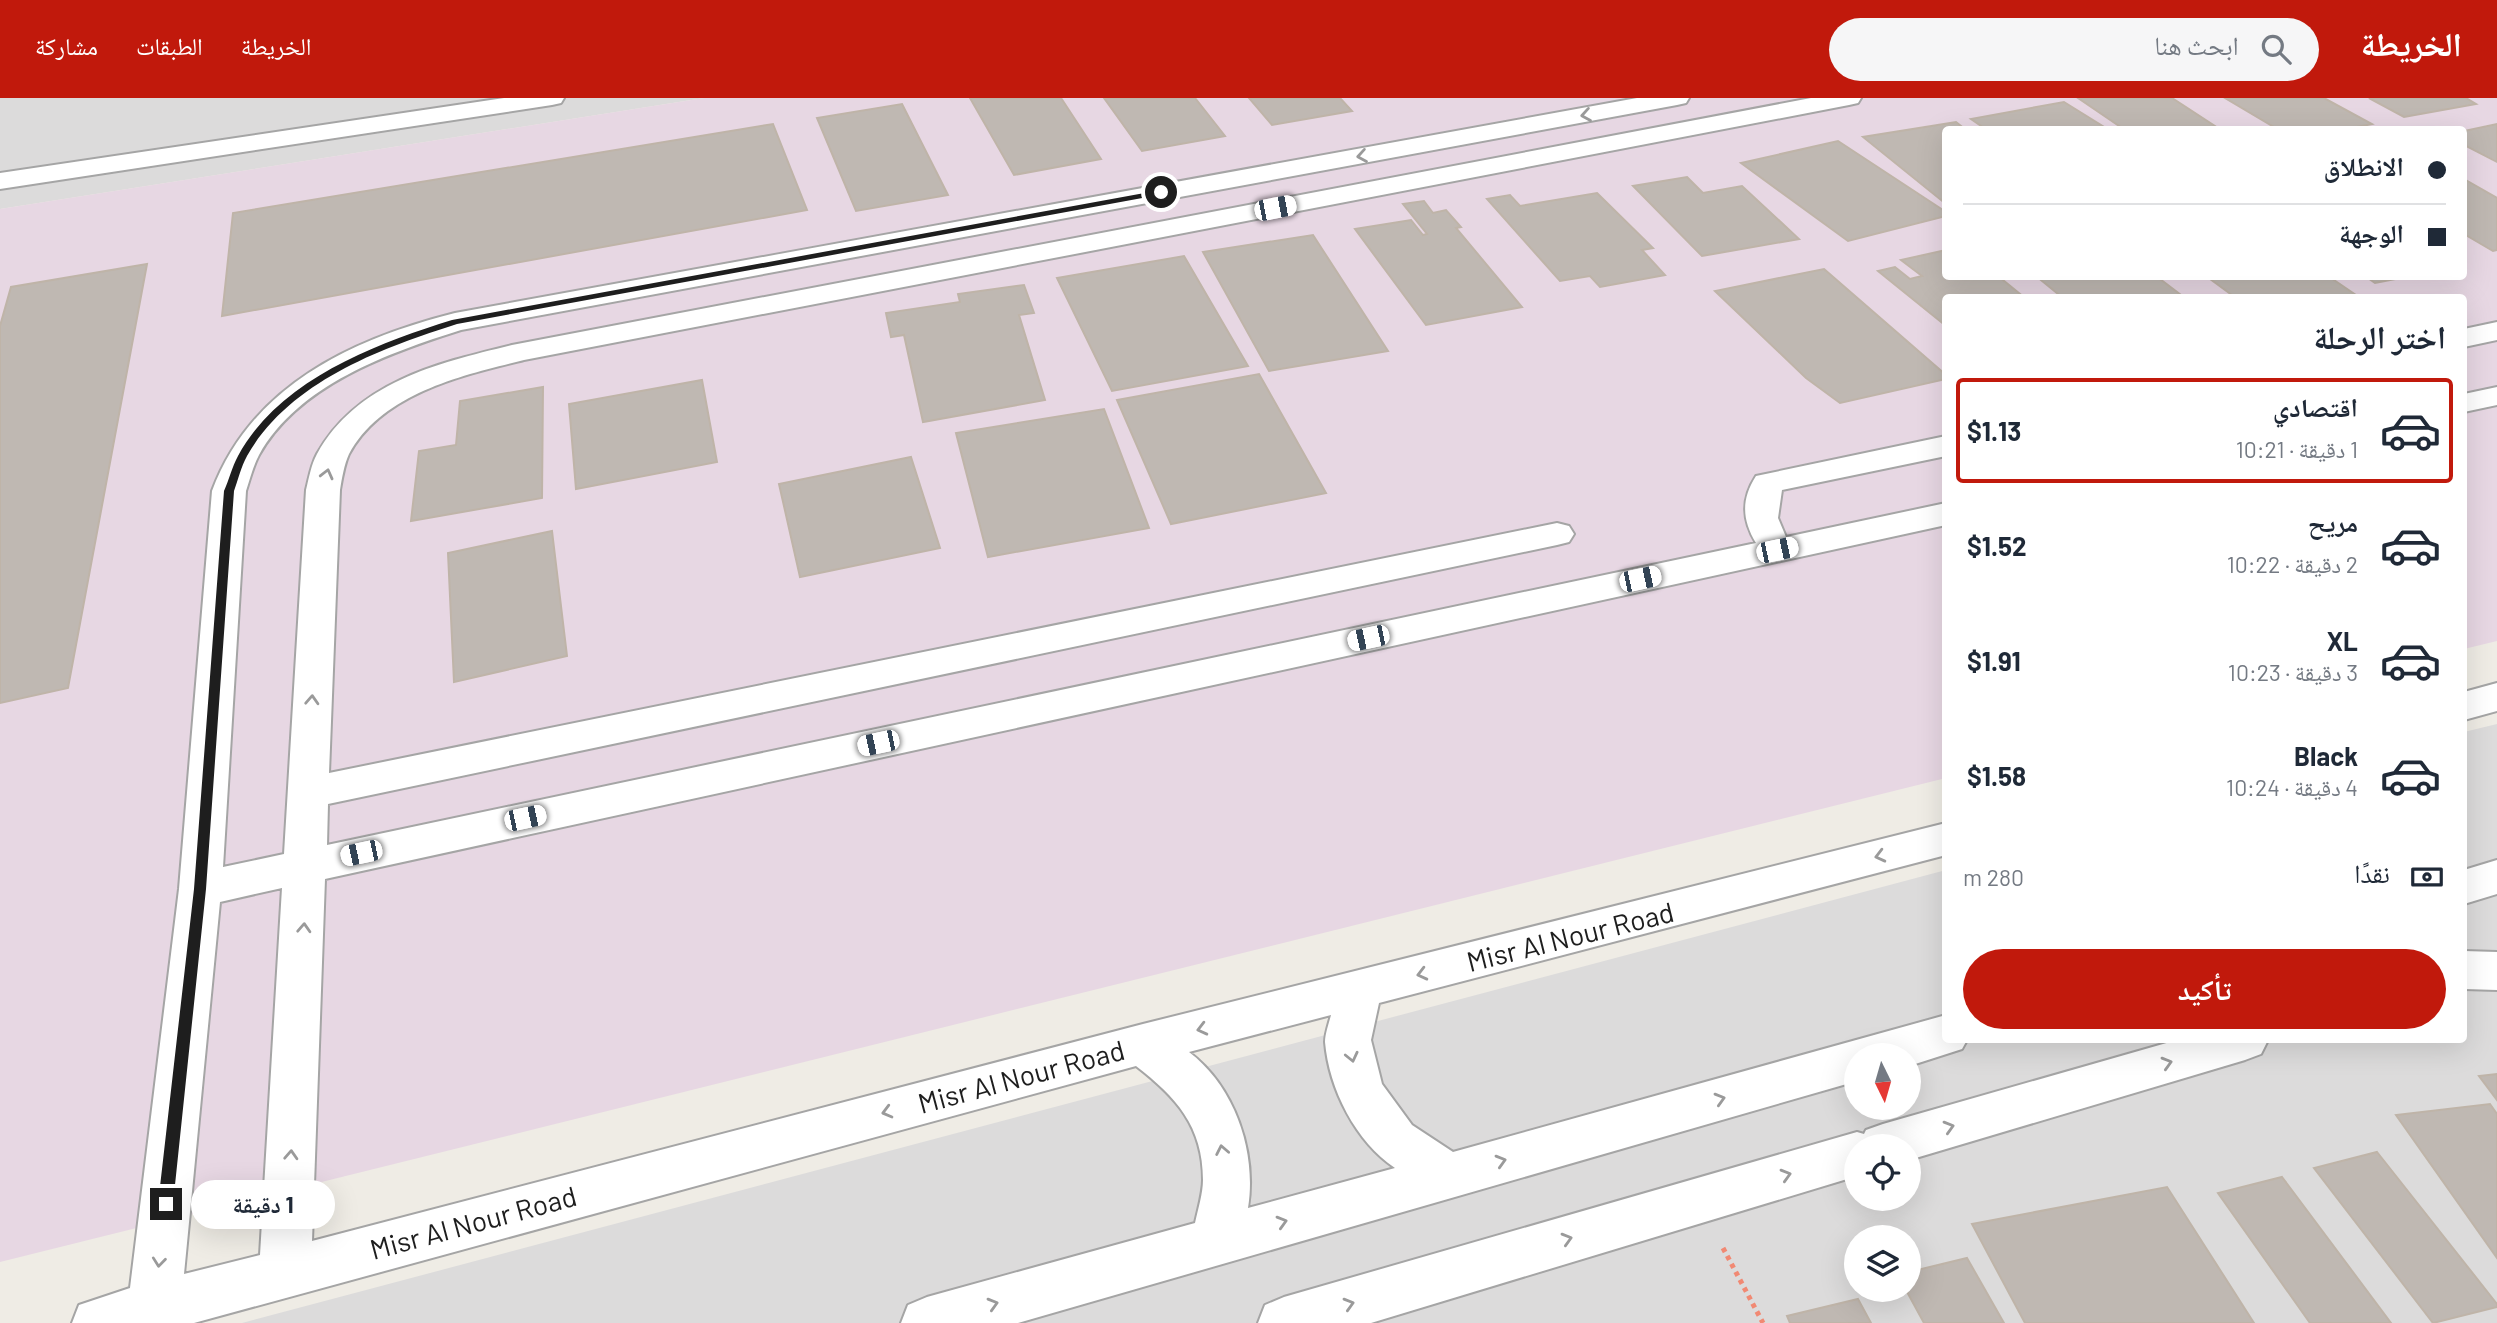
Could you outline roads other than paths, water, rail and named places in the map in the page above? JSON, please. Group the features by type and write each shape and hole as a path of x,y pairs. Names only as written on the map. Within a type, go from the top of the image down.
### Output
{"street":[{"path":"0,181 552,98"},
{"path":"154,1309 200,889 229,491 243,456 269,422 305,390 350,362 401,339 455,322 1677,98"},
{"path":"285,1272 307,865 323,490 332,455 359,418 403,387 460,367 523,351 1849,98"},
{"path":"2467,337 2497,331"},
{"path":"2467,402 2497,396"},
{"path":"1777,550 1762,526 1759,503 1768,483 1942,447"},
{"path":"200,889 1942,515"},
{"path":"308,793 1557,534"},
{"path":"2467,705 2497,697"},
{"name":"Misr Al Nour Road","path":"98,1323 1143,1044 1942,840"},
{"path":"2467,886 2497,877"},
{"path":"2467,970 2497,971"},
{"path":"1359,991 1348,1040 1360,1092 1395,1141 1448,1176"},
{"path":"1918,1043 1942,1036"},
{"path":"1921,1135 2235,1043"},
{"path":"1143,1044 1187,1078 1217,1124 1228,1180 1217,1241"},
{"path":"927,1323 1844,1064"},
{"path":"1284,1323 1844,1158"}]}
